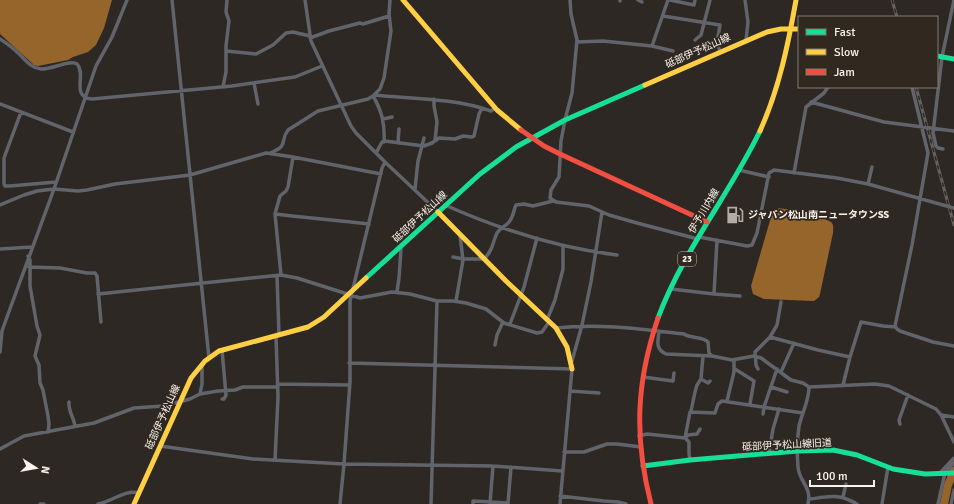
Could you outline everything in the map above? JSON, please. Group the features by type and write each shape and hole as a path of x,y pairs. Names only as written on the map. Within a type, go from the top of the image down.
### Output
{"main road":[{"path":"403,0 480,92 495,108 532,138 560,154 707,222"},
{"name":"伊予川内線","path":"651,504 643,466 639,436 642,377 647,354 656,331 658,316 670,289 707,222 758,136 774,98 791,28 796,0"},
{"name":"砥部伊予松山線","path":"134,504 191,378 209,358 222,350 299,330 324,318 445,205 497,160 532,138 565,120 746,40 767,32 791,28 798,29"},
{"path":"940,56 954,59"},
{"path":"438,212 484,259 556,328 568,348 572,361 572,369"},
{"name":"砥部伊予松山線旧道","path":"643,466 690,460 798,451 833,450 857,455 893,470 914,473 954,473"}],"street":[{"path":"0,352 1,331 54,189 96,66 112,37 127,0"},
{"path":"172,0 209,358"},
{"path":"223,87 226,72 226,51 229,21 226,12 226,0"},
{"path":"306,0 310,37 314,50 346,118 356,133 438,212"},
{"path":"0,205 30,193 54,189 78,191 115,184 190,176 269,153 280,148 283,145 286,132 313,114 340,105 368,99 373,96 382,86 390,31 390,0"},
{"path":"553,201 550,198 550,193 559,177 560,154 565,120 572,93 577,42 571,14 570,0"},
{"path":"638,0 642,2"},
{"path":"652,46 669,0 694,5 695,0"},
{"path":"695,40 701,34 710,0"},
{"path":"745,0 748,22 746,40"},
{"path":"938,80 940,56 954,0"},
{"path":"226,51 256,54 273,45 286,33 294,32 310,37 389,16"},
{"path":"663,16 720,25 717,43 720,51"},
{"path":"0,39 18,52 35,68 48,69 73,62 77,64 79,68 81,94 86,98 92,99 223,87 296,77 322,66"},
{"path":"577,42 603,42 652,46 673,51"},
{"path":"254,83 258,104"},
{"path":"794,173 804,112 806,107 824,93 827,88"},
{"path":"896,327 928,153 912,88"},
{"path":"937,88 933,137 936,146 943,149"},
{"path":"373,96 434,99 462,103 491,112 495,108"},
{"path":"373,96 378,104 383,119 384,128 384,142 376,153"},
{"path":"434,99 437,122 435,140"},
{"path":"812,102 884,122 954,131"},
{"path":"0,104 73,132"},
{"path":"384,142 422,146 428,145 439,138 455,140 463,136 472,137 474,136 479,114 482,108"},
{"path":"21,112 4,158 4,184 5,186 10,186 56,182"},
{"path":"383,119 392,117"},
{"path":"398,143 399,129"},
{"path":"415,190 424,138"},
{"path":"269,153 380,174"},
{"path":"275,460 278,386 279,276 275,214 280,196 288,187 293,157"},
{"path":"340,504 349,385 351,294 380,174 385,162"},
{"path":"868,184 872,167"},
{"path":"739,170 768,177"},
{"path":"453,257 463,259 484,259 491,251 495,239 502,228 508,224 512,218 516,204 533,206 553,201 586,205 602,212 637,223 699,238 747,246 752,245 754,243 769,173 774,170 836,178 868,184 954,208"},
{"path":"445,205 502,228 595,253 617,255"},
{"path":"572,361 582,325 591,282 602,212"},
{"path":"275,214 369,224"},
{"path":"456,301 463,259 460,235"},
{"path":"510,324 524,287 537,238"},
{"path":"714,294 718,240"},
{"path":"98,294 279,276 297,278 364,298 397,292 437,301 456,301 486,309 503,322 540,333 545,330 555,300 563,268 563,245"},
{"path":"0,249 32,247"},
{"path":"397,292 400,248"},
{"path":"28,256 30,260 30,286 40,335 35,356 39,365 40,383 43,390 48,416 48,432"},
{"path":"24,267 60,268 95,273 97,276 101,322"},
{"path":"670,289 740,296"},
{"path":"431,504 437,301"},
{"path":"758,369 755,356 756,350 770,337 778,320 781,302"},
{"path":"495,345 497,335 503,322"},
{"path":"843,385 861,322 896,327 898,330 907,334 933,342 954,346"},
{"path":"556,328 582,325 684,334 689,338 705,340 708,342 709,353 712,356"},
{"path":"656,331 659,350 666,354 712,356 734,360 755,356 777,368 792,380 803,383 809,388 880,384 889,386 936,409 941,415 954,442"},
{"path":"770,337 850,357"},
{"path":"781,372 794,343"},
{"path":"222,350 225,390 225,397 222,399"},
{"path":"685,438 689,414 697,385 701,379 703,356"},
{"path":"727,401 731,391 735,369 734,360"},
{"path":"349,363 572,369 560,504"},
{"path":"200,394 202,384 202,364"},
{"path":"763,414 764,406 777,368"},
{"path":"735,369 754,381 750,404"},
{"path":"642,377 673,381 674,373"},
{"path":"701,379 708,383 710,381"},
{"path":"0,449 24,436 94,423 134,408 163,406 190,399 200,394 243,388 349,385"},
{"path":"771,387 787,392"},
{"path":"808,504 809,492 799,473 798,451 800,426 809,396 809,388"},
{"path":"570,391 599,393"},
{"path":"900,424 899,420 908,395"},
{"path":"691,411 715,413 720,402 727,401 803,413"},
{"path":"69,402 74,420 74,426"},
{"path":"769,454 772,429 779,409"},
{"path":"941,415 954,417"},
{"path":"639,436 647,434 685,438 688,435 698,434 700,429"},
{"path":"685,438 689,442 690,460"},
{"path":"564,452 584,452 608,444 641,446"},
{"path":"160,446 253,459 344,464 493,466 562,471"},
{"path":"938,504 944,474 954,458"},
{"path":"944,474 954,463"},
{"path":"490,503 493,466"},
{"path":"473,504 473,501 508,503 511,467"},
{"path":"882,504 888,467"},
{"path":"843,497 846,484"},
{"path":"951,504 954,490"},
{"path":"98,504 108,502 129,492 139,493"},
{"path":"560,496 626,504"},
{"path":"809,499 843,497 857,504"}],"shaded area":[{"path":"0,0 112,0 104,28 96,45 88,52 68,60 38,66 34,65 0,34"},
{"path":"779,208 815,216 833,224 833,233 820,294 814,301 764,299 753,294 751,286 771,217"}],"waterway":[{"path":"944,504 948,485 954,471"}],"railway":[{"path":"892,0 897,16"},
{"path":"916,88 954,225"}],"traffic: fast":[{"path":"938,56 954,59"},
{"path":"366,278 480,174 516,147 565,120 645,85"},
{"path":"658,318 668,293 693,246 748,155 760,131"},
{"path":"643,466 690,460 798,451 833,450 857,455 893,469 925,474 954,473"}],"traffic: slow":[{"path":"403,0 497,110 521,130"},
{"path":"760,131 778,83 790,34 796,0"},
{"path":"645,85 767,32 781,29 798,29"},
{"path":"438,212 506,281 556,328 567,347 572,369"},
{"path":"134,504 191,378 205,361 219,351 308,327 324,317 366,278"}],"traffic: jam":[{"path":"521,130 544,146 560,154 707,222"},
{"path":"651,504 642,456 640,410 645,365 658,318"}],"place":[{"name":"ジャパン松山南ニュータウンSS","path":"735,215"}]}
